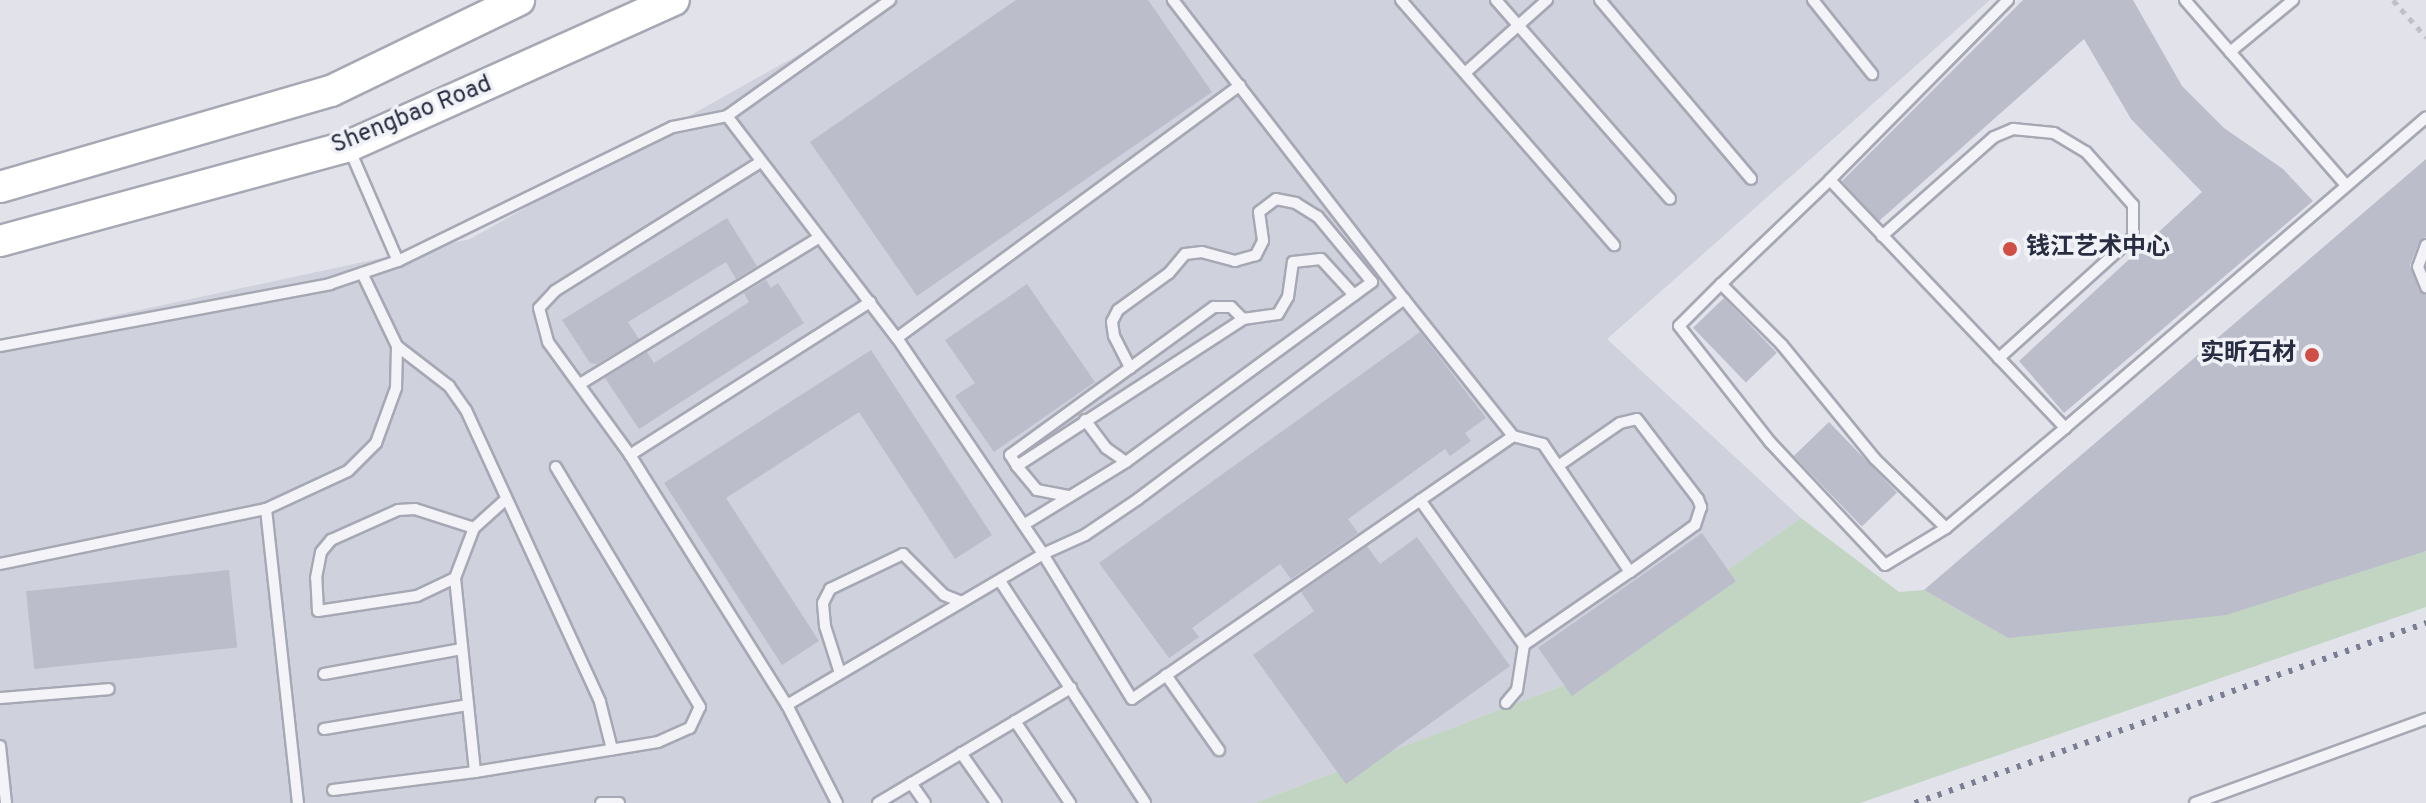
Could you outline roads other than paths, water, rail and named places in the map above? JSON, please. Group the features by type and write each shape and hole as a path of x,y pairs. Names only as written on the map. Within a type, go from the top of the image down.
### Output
{"main road":[{"path":"0,187 331,91 519,0"},
{"name":"Shengbao Road","path":"0,241 349,146 674,0"}],"lane":[{"path":"0,346 330,284 398,261 673,127 727,116 890,0"},
{"path":"1173,0 1513,436 1543,444 1630,572"},
{"path":"1401,0 1614,245"},
{"path":"1496,0 1670,199"},
{"path":"1465,73 1547,0"},
{"path":"1600,0 1751,179"},
{"path":"1813,0 1872,74"},
{"path":"2008,0 1830,180 1679,326 1770,442 1885,565 1946,528 2426,118"},
{"path":"2185,0 2346,185"},
{"path":"2230,52 2293,0"},
{"path":"897,338 1240,85"},
{"path":"727,116 817,239 897,338 1025,524 1132,699 1513,436"},
{"path":"1882,236 1994,137 2013,129 2054,133 2086,152 2133,205 2133,237 1999,358"},
{"path":"349,146 398,261"},
{"path":"759,163 543,300 539,308 544,332 630,455 787,705 837,803"},
{"path":"1830,180 2065,428"},
{"path":"1025,524 1126,462 1372,282 1326,225 1307,209 1276,199 1259,212 1263,241 1256,255 1247,261 1202,252 1185,254 1169,273 1118,310 1112,322 1114,336 1130,368"},
{"path":"580,384 817,239"},
{"path":"2426,245 2418,267 2426,287"},
{"path":"1017,466 1243,319 1278,314 1288,297 1290,268 1301,258 1330,263 1354,295"},
{"path":"362,273 397,346 458,398 600,702 612,749"},
{"path":"1721,284 1782,345 1875,459 1946,528"},
{"path":"787,705 839,670 1043,554 1099,526 1404,299"},
{"path":"630,455 870,302"},
{"path":"1070,496 1037,490 1010,455 1214,307 1231,307 1243,319"},
{"path":"0,564 266,509 348,471 376,443 396,388 397,346"},
{"path":"1524,645 1695,525 1701,507 1637,419 1620,423 1558,466"},
{"path":"1085,420 1106,448 1126,462"},
{"path":"333,790 475,772 658,742 690,728 700,707 556,467"},
{"path":"1420,500 1524,645 1517,690 1506,703"},
{"path":"475,772 455,578 474,528 504,501"},
{"path":"266,509 298,803"},
{"path":"455,578 417,596 318,611 316,578 321,552 331,540 398,510 415,509 474,528"},
{"path":"839,670 825,626 823,603 830,589 903,554 944,595 962,602"},
{"path":"1000,581 1145,803"},
{"path":"324,674 462,649"},
{"path":"1166,675 1219,750"},
{"path":"878,803 1071,688"},
{"path":"0,698 109,689"},
{"path":"324,729 467,705"},
{"path":"2195,803 2426,719"},
{"path":"1015,721 1070,803"},
{"path":"0,746 6,803"},
{"path":"961,753 996,803"},
{"path":"911,783 925,803"},
{"path":"601,803 619,803"}],"railway":[{"path":"1915,803 2426,623"}],"place":[{"name":"钱江艺术中心","path":"2010,249"},
{"name":"实昕石材","path":"2312,355"}]}
